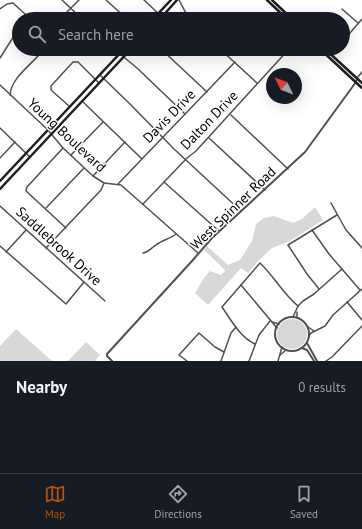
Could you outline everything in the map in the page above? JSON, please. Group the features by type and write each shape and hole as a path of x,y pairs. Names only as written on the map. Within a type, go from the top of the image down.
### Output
{"main road":[{"path":"159,12 171,0"},
{"path":"167,12 178,0"},
{"path":"267,0 280,12"},
{"path":"272,0 285,12"},
{"path":"0,180 118,56"},
{"path":"330,56 362,83"},
{"path":"330,56 362,88"},
{"path":"0,189 124,58"}],"street":[{"path":"62,0 75,12"},
{"path":"67,12 79,0"},
{"path":"106,0 119,12"},
{"path":"144,0 157,12"},
{"path":"178,0 185,12"},
{"path":"1,9 8,4 13,3 22,12"},
{"path":"342,9 345,12"},
{"path":"350,16 358,24"},
{"path":"350,33 362,19"},
{"path":"0,58 12,39"},
{"path":"10,95 15,81 38,56"},
{"path":"168,56 207,92"},
{"path":"228,56 257,83"},
{"name":"Dalton Drive","path":"143,204 185,159 196,151 209,138 282,56"},
{"path":"124,58 137,68 185,114"},
{"path":"70,107 51,88 52,84 73,62 76,61 99,83"},
{"name":"Davis Drive","path":"118,184 235,62"},
{"path":"356,82 357,78 362,72"},
{"path":"100,75 163,138 241,211"},
{"name":"West Spinner Road","path":"112,361 107,354 219,231 305,152 356,82"},
{"name":"Young Boulevard","path":"0,85 48,130 63,148 93,176 104,183 118,184 124,187 198,253"},
{"path":"82,102 142,159"},
{"path":"230,115 288,169"},
{"path":"71,155 102,122"},
{"path":"0,128 30,157"},
{"path":"209,138 265,190"},
{"path":"0,158 15,142"},
{"path":"93,176 125,142"},
{"path":"63,148 26,188 26,192 66,228"},
{"path":"45,209 84,168"},
{"path":"164,182 219,231"},
{"path":"46,248 101,190 104,183"},
{"path":"331,204 351,237 362,248"},
{"name":"Saddlebrook Drive","path":"0,206 105,301"},
{"path":"320,289 307,274 288,245 337,215"},
{"path":"6,252 26,230"},
{"path":"309,336 325,326 333,315 361,290 323,247 312,230"},
{"path":"143,253 148,252 156,244 176,234"},
{"path":"0,246 66,304 84,282"},
{"path":"255,344 249,341 236,328 222,307 260,263 290,300 298,306"},
{"path":"297,318 298,306 342,269"},
{"path":"241,285 270,322 277,328"},
{"path":"347,302 362,320"},
{"path":"293,317 297,310"},
{"path":"307,342 295,350 286,350 277,341 277,328 279,324 285,319 293,317 302,320 312,331 316,331"},
{"path":"270,322 279,324"},
{"path":"249,361 259,335 270,322"},
{"path":"326,361 332,357 362,326"},
{"path":"308,327 309,336 307,346 317,361"},
{"path":"221,361 231,333 236,328"},
{"path":"187,361 180,355 199,333 215,347 224,352"},
{"path":"278,361 282,347"},
{"path":"300,348 307,350 314,361"},
{"path":"280,355 286,350"}],"shaded area":[{"path":"315,207 323,220 290,241 272,248 248,273 241,268 208,305 195,293 210,271 221,275 225,271 204,250 207,246 228,265 240,260 252,241 256,224 264,218 274,216 293,223 302,219"},
{"path":"292,319 303,323 307,334 303,345 292,349 281,345 277,334 281,323"},
{"path":"16,329 52,361 0,361 0,346"},
{"path":"86,342 100,355 95,361 68,361"}]}
